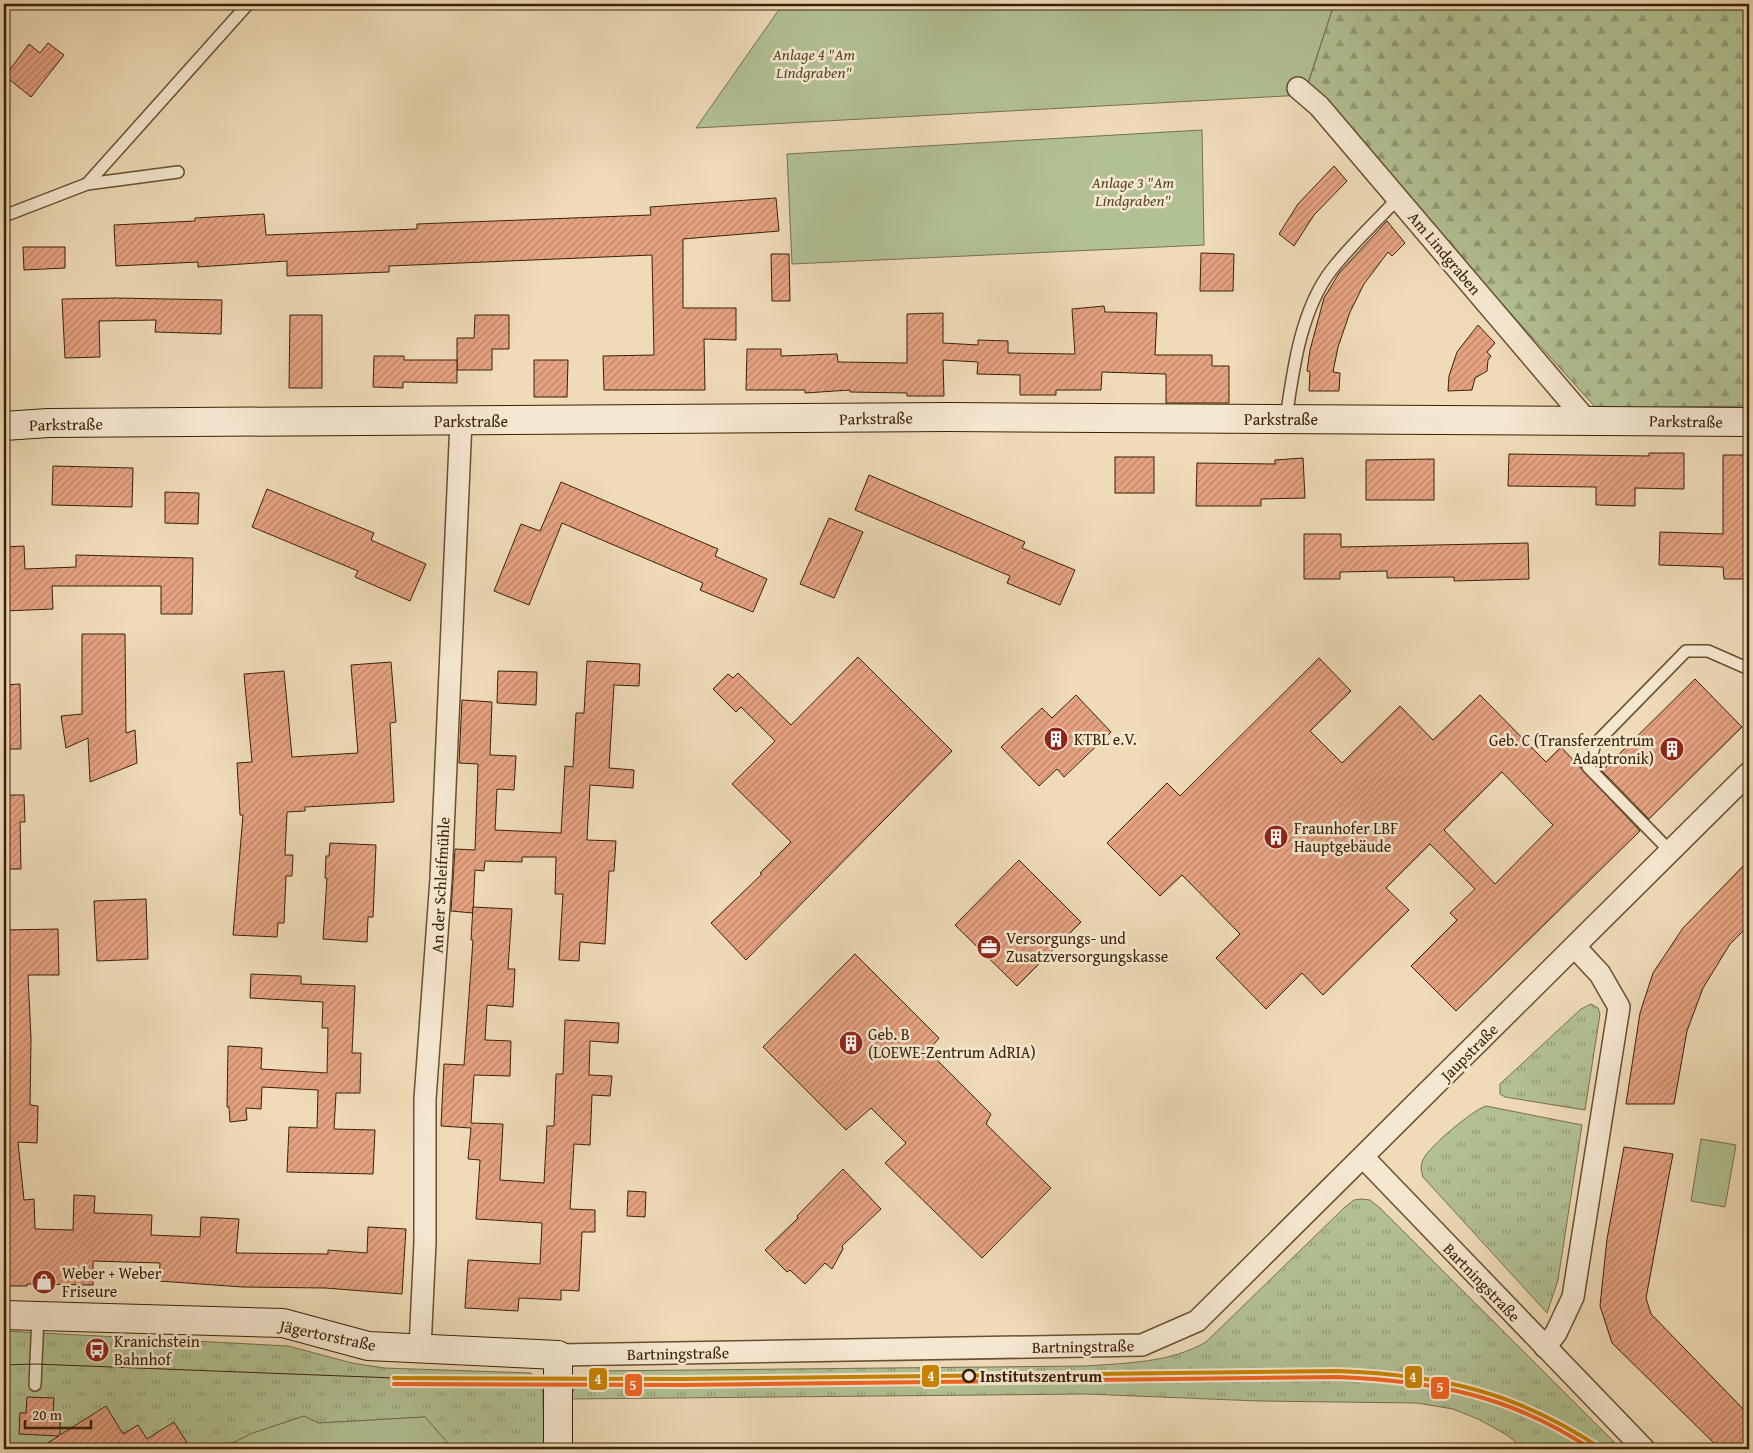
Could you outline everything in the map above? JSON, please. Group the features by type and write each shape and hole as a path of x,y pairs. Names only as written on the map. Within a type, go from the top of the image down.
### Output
{"street":[{"name":"Am Lindgraben","path":"1298,88 1319,106 1587,421"},
{"name":"Parkstraße","path":"4,426 48,423 948,417 1749,422"},
{"name":"An der Schleifmühle","path":"420,1349 425,1242 425,1099 441,879 461,421"},
{"name":"Jaupstraße","path":"1363,1157 1749,773"},
{"path":"1545,1347 1556,1333 1573,1297 1602,1125 1619,1007 1600,974 1575,947"},
{"name":"Bartningstraße","path":"558,1355 1142,1345 1197,1322 1363,1157 1644,1449"},
{"name":"Jägertorstraße","path":"4,1315 282,1323 368,1346 558,1355"},
{"path":"558,1355 558,1449"}],"lane":[{"path":"87,184 248,4"},
{"path":"4,216 87,184 178,172"},
{"path":"1286,419 1292,378 1305,320 1332,269 1398,198"},
{"path":"1670,851 1588,767 1595,744 1686,652 1708,651 1749,669"},
{"path":"35,1385 38,1315"}],"green space":[{"name":"Anlage 4 \"Am Lindgraben\"","path":"783,4 1334,4 1304,95 696,128"},
{"path":"1334,4 1749,4 1749,406 1596,408 1307,87"},
{"name":"Anlage 3 \"Am Lindgraben\"","path":"1202,130 1204,245 792,264 787,154"},
{"path":"1591,1004 1598,1008 1600,1014 1585,1110 1505,1097 1500,1094 1500,1084 1581,1009"},
{"path":"1486,1106 1582,1125 1558,1280 1547,1313 1422,1175 1423,1160 1428,1152 1463,1121"},
{"path":"1701,1139 1736,1145 1725,1207 1691,1201"},
{"path":"1354,1200 1370,1200 1380,1208 1621,1449 1524,1449 1507,1435 1478,1419 1453,1409 1417,1403 1259,1401 1086,1394 568,1399 581,1379 593,1371 1086,1366 1132,1363 1163,1358 1192,1349 1206,1342 1345,1207"},
{"path":"4,1331 288,1346 352,1363 384,1368 531,1373 543,1392 544,1449 453,1449 425,1417 319,1423 304,1416 253,1433 220,1449 4,1449"},
{"path":"304,1416 319,1423 425,1417 453,1449 220,1449 253,1433"}],"building":[{"path":"48,43 64,55 31,97 5,76 29,44 40,53"},
{"path":"1334,166 1347,181 1314,215 1294,246 1279,234 1298,204"},
{"path":"776,198 779,231 683,239 683,308 736,308 736,340 704,339 705,390 604,390 603,356 654,355 652,255 389,266 389,272 287,276 287,261 198,267 198,262 116,266 114,225 195,221 195,218 264,214 266,235 417,229 417,224 651,215 650,207"},
{"path":"1387,221 1405,243 1392,256 1388,252 1364,284 1350,312 1338,347 1333,372 1340,373 1339,391 1309,391 1310,372 1307,371 1310,350 1324,298 1339,273"},
{"path":"23,247 65,247 65,268 24,270"},
{"path":"1201,253 1234,254 1233,291 1200,291"},
{"path":"771,254 789,254 790,301 772,301"},
{"path":"62,299 222,300 221,334 155,332 156,320 99,321 100,357 65,358"},
{"path":"1104,306 1105,312 1157,313 1155,355 1212,355 1212,366 1229,366 1229,403 1166,403 1166,374 1102,372 1101,390 1056,390 1056,395 1020,395 1020,375 977,374 978,362 943,360 944,396 907,396 907,393 850,392 850,390 805,393 805,390 746,390 747,349 781,349 781,356 837,354 838,362 907,363 907,314 943,313 943,343 978,345 978,340 1008,341 1008,353 1075,354 1072,309"},
{"path":"290,315 322,315 322,388 289,388"},
{"path":"475,315 509,315 509,349 492,349 492,370 457,370 457,338 474,338"},
{"path":"1478,325 1495,343 1487,352 1491,356 1488,360 1487,371 1475,378 1472,390 1448,391 1449,376 1457,352"},
{"path":"374,356 404,356 404,360 457,360 457,383 403,382 403,388 373,387"},
{"path":"534,360 568,360 567,397 534,397"},
{"path":"1649,453 1684,453 1684,489 1635,488 1635,506 1596,505 1596,487 1508,486 1509,454 1649,456"},
{"path":"1723,455 1749,455 1749,579 1724,579 1723,567 1659,565 1660,532 1723,534"},
{"path":"1115,457 1154,457 1154,493 1115,493"},
{"path":"1303,458 1305,498 1261,499 1261,506 1196,506 1197,463 1275,464 1275,460"},
{"path":"1434,459 1434,500 1366,500 1366,460"},
{"path":"53,466 133,468 132,507 52,505"},
{"path":"869,475 1025,542 1022,548 1075,570 1060,605 1007,583 1010,576 855,510"},
{"path":"561,482 718,549 715,556 767,579 753,612 700,590 703,583 562,523 529,605 494,591 521,524 540,531"},
{"path":"267,489 374,533 371,540 426,564 410,601 355,577 358,571 252,527"},
{"path":"165,492 199,493 198,524 165,523"},
{"path":"829,518 863,532 834,598 800,584"},
{"path":"1304,534 1341,534 1341,547 1528,543 1529,579 1454,581 1454,577 1387,578 1387,571 1340,572 1340,579 1304,579"},
{"path":"24,546 25,569 76,567 76,555 193,558 192,614 161,614 161,586 52,586 53,609 4,611 4,547"},
{"path":"82,634 125,634 126,733 135,730 137,763 90,782 88,738 66,748 61,716 82,714"},
{"path":"858,657 952,751 746,960 711,923 762,874 760,873 791,842 732,784 775,741 741,707 736,712 713,689 728,674 733,678 738,673 791,725"},
{"name":"Fraunhofer LBF Hauptgebäude","path":"1319,658 1351,691 1310,731 1342,763 1400,706 1433,740 1480,695 1546,762 1561,747 1640,831 1456,1011 1411,966 1457,920 1450,913 1475,889 1430,844 1386,888 1409,910 1323,995 1302,973 1266,1009 1216,958 1240,934 1182,875 1160,896 1107,843 1167,783 1180,796","holes":["1502,772 1553,825 1495,884 1444,830"]},
{"path":"587,661 640,664 639,686 614,685 609,768 634,770 633,788 590,785 587,840 616,841 614,871 609,871 605,944 580,942 579,961 559,960 563,894 555,894 556,857 522,857 522,862 485,861 484,871 475,870 473,913 451,911 455,849 475,850 478,764 459,763 462,700 492,702 490,755 516,756 514,790 497,789 495,830 561,833 565,766 573,767 576,713 584,713"},
{"path":"391,662 396,722 390,723 394,802 305,807 305,811 287,812 285,855 293,855 292,876 286,876 284,923 278,923 277,937 233,935 243,815 240,815 237,763 252,762 244,674 284,671 292,757 358,753 351,665"},
{"path":"498,671 537,672 536,705 497,703"},
{"name":"Geb. C (Transferzentrum Adaptronik)","path":"1695,679 1742,727 1649,819 1602,771"},
{"path":"20,684 21,749 4,749 4,685"},
{"name":"KTBL e.V.","path":"1076,695 1111,732 1064,777 1057,769 1039,786 1001,747 1042,708 1052,718"},
{"path":"4,795 24,795 25,822 20,822 21,869 4,869"},
{"path":"330,843 376,845 373,917 368,917 367,942 323,939 327,878 325,878 326,856 329,856"},
{"path":"1019,860 1081,922 1017,986 955,925"},
{"path":"1749,860 1749,925 1730,944 1703,988 1687,1031 1674,1104 1626,1104 1640,1013 1653,973 1683,928"},
{"path":"146,899 148,959 97,961 94,901"},
{"path":"473,907 512,909 508,969 515,969 513,1007 487,1005 485,1040 511,1041 510,1076 474,1075 471,1123 503,1124 500,1180 544,1183 547,1126 554,1126 556,1074 563,1074 565,1020 619,1023 618,1043 590,1041 589,1075 612,1076 610,1096 592,1095 590,1145 574,1144 570,1209 595,1210 595,1232 582,1232 579,1291 561,1290 561,1300 519,1298 518,1311 465,1308 468,1260 540,1264 542,1223 476,1219 480,1160 468,1159 471,1128 441,1126 444,1064 464,1065 473,940 471,940"},
{"path":"58,929 59,975 28,975 31,1039 30,1105 38,1106 37,1143 18,1142 24,1200 34,1199 35,1229 73,1230 74,1195 95,1196 94,1213 152,1215 151,1235 200,1237 201,1217 239,1219 236,1253 328,1254 328,1250 367,1253 368,1227 406,1229 402,1294 325,1288 242,1287 159,1281 160,1263 93,1261 93,1285 27,1284 27,1286 4,1286 4,930"},
{"path":"855,954 939,1038 928,1051 991,1114 986,1124 1051,1188 982,1258 885,1163 906,1143 871,1108 846,1130 763,1047"},
{"path":"251,974 301,976 301,984 355,986 352,1053 361,1053 360,1093 336,1093 334,1129 375,1130 373,1174 287,1172 289,1127 317,1128 318,1090 262,1087 261,1109 246,1108 247,1120 230,1122 229,1107 227,1107 228,1046 262,1048 261,1069 327,1073 328,1028 322,1028 323,1002 250,998"},
{"path":"1624,1147 1673,1154 1646,1298 1651,1314 1749,1415 1749,1449 1720,1449 1612,1343 1600,1306 1607,1239"},
{"path":"843,1169 881,1209 842,1246 843,1249 832,1269 825,1263 805,1284 790,1270 787,1272 765,1250 798,1218 797,1216"},
{"path":"628,1191 646,1192 645,1217 627,1216"},
{"path":"27,1397 54,1398 53,1414 60,1414 60,1435 106,1406 123,1434 138,1425 147,1439 174,1422 191,1449 37,1449 59,1436 19,1434 20,1413 26,1413"}],"tram line":[{"path":"4,1365 35,1364 394,1378"},
{"name":"4","path":"394,1378 684,1379 1338,1371 1375,1373 1444,1382 1507,1400 1539,1413 1602,1449"}],"transit line":[{"name":"5","path":"394,1384 684,1385 1338,1377 1407,1382 1470,1394 1531,1416 1591,1449"}],"place":[{"name":"KTBL e.V.","path":"1056,739"},
{"name":"Geb. C (Transferzentrum Adaptronik)","path":"1672,749"},
{"name":"Fraunhofer LBF Hauptgebäude","path":"1276,837"},
{"name":"Versorgungs- und Zusatzversorgungskasse","path":"989,947"},
{"name":"Geb. B (LOEWE-Zentrum AdRIA)","path":"851,1043"},
{"name":"Weber + Weber Friseure","path":"44,1282"},
{"name":"Kranichstein Bahnhof","path":"97,1350"},
{"name":"Institutszentrum","path":"969,1376"}]}
